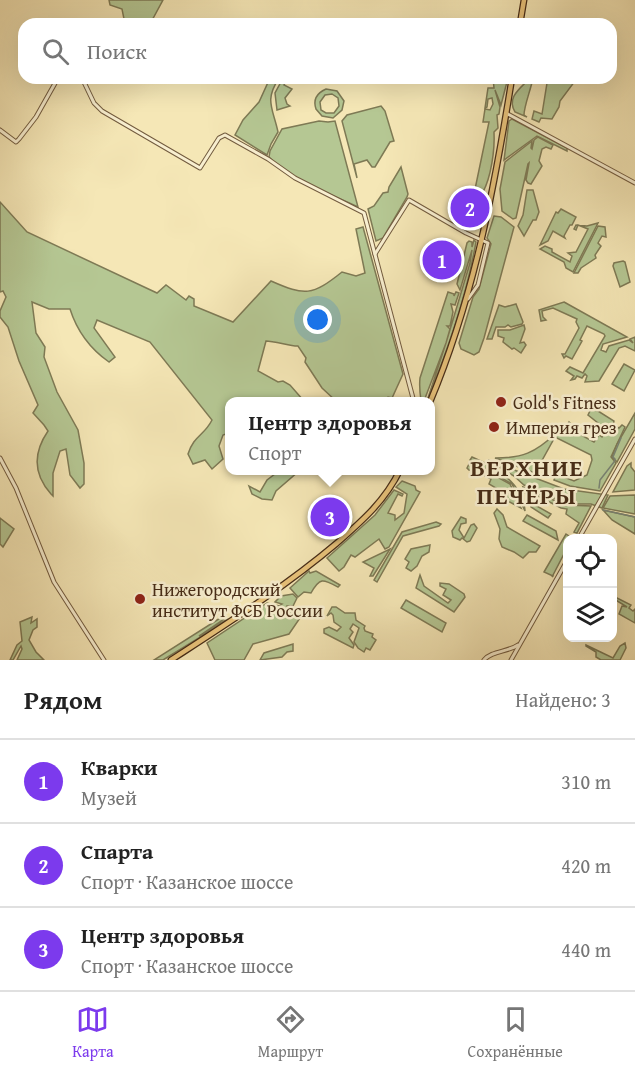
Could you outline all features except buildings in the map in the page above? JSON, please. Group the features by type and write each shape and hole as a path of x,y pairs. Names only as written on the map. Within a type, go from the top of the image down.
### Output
{"main road":[{"path":"521,18 524,0"},
{"path":"432,397 453,347 468,299 497,169 511,84"},
{"path":"171,660 272,594 325,553 380,502 397,475"}],"street":[{"path":"0,130 16,142 36,117 55,84"},
{"path":"85,84 98,108 200,168 219,138 225,135 268,159 290,175 364,213 413,397"},
{"path":"506,113 635,183"},
{"path":"375,254 409,200 466,233 482,239"},
{"path":"372,243 381,243"},
{"path":"581,534 635,439"},
{"path":"0,458 23,505 54,582 104,660"},
{"path":"500,652 510,660 563,566"},
{"path":"484,660 488,655 520,644"}],"green space":[{"path":"109,0 163,0 153,18 124,18 122,9 110,5"},
{"path":"267,84 275,84 271,105 278,132 267,155 235,135 243,120 259,102"},
{"path":"280,84 292,89 285,98 290,106 277,110 275,93"},
{"path":"494,84 506,84 501,105 495,90 500,107 497,115 498,128 494,132 490,171 483,192 474,194 489,122 483,122 485,109 490,110 493,104 492,98 488,99 485,108 488,88 494,88"},
{"path":"524,84 531,84 525,107 524,115 527,117 515,112 512,102 516,93"},
{"path":"547,84 573,84 560,101 552,119 541,118 539,122 532,119 534,111 542,114"},
{"path":"326,89 337,91 344,101 342,110 333,118 322,116 316,109 315,100","holes":["332,94 338,98 339,106 334,113 321,110 320,102 325,95"]},
{"path":"381,106 385,111 394,141 390,142 375,167 372,167 367,160 354,164 357,178 342,121 347,115"},
{"path":"512,119 567,148 567,151 537,136 504,160 509,121"},
{"path":"319,121 335,121 358,207 299,179 269,157 282,129"},
{"path":"538,137 553,145 551,149 546,147 542,149 539,161 542,166 531,184 526,180 528,164 516,218 513,219 502,211 500,189 505,162 532,141 532,149 534,140"},
{"path":"401,167 407,197 383,238 376,241 368,209 374,206 383,193 388,192"},
{"path":"527,190 533,190 539,212 524,236 518,226 523,215"},
{"path":"0,202 27,232 157,293 166,285 186,300 189,296 194,299 194,306 233,322 271,281 292,289 308,291 323,286 342,272 356,276 365,273 356,229 363,227 403,374 392,397 332,397 322,388 305,362 306,358 298,346 266,341 258,371 278,382 283,381 290,385 300,397 225,397 225,434 219,446 223,459 212,469 205,460 193,464 188,454 196,439 212,420 150,342 97,320 94,328 115,357 109,362 95,351 85,338 76,325 70,309 49,309 32,302 36,333 45,347 44,357 57,392 78,430 84,463 84,484 80,488 70,475 66,449 60,451 53,473 53,496 41,479 37,463 40,447 48,431 33,413 38,405 19,361 8,327 0,317 6,297 3,291 0,292"},
{"path":"561,209 576,217 564,236 565,238 553,231 548,241 540,245 556,212 558,213"},
{"path":"494,216 501,217 514,227 484,338 479,352 474,355 461,349 459,343 473,297 479,289 491,244 487,238"},
{"path":"598,223 573,272 566,268 564,262 540,249 545,246 552,249 552,252 570,262 572,256 568,253 576,252 588,229 579,225 587,226"},
{"path":"598,226 605,227 606,237 602,236 598,243 601,246 595,255 596,258 581,268 578,273 574,273"},
{"path":"474,240 476,242 472,263 462,303 428,397 470,263 472,250 460,290 457,284 467,243 472,242 472,247"},
{"path":"623,261 630,282 620,287 613,266 614,263"},
{"path":"448,292 454,296 456,292 459,293 455,305 451,304 453,312 450,326 447,326 450,329 426,397 421,397 420,378"},
{"path":"564,302 627,337 603,344 601,350 606,352 609,346 629,340 633,343 630,339 635,337 635,351 625,346 619,348 599,381 585,382 587,376 585,374 582,378 577,376 571,380 574,376 566,371 570,367 583,373 605,336 604,334 587,326 572,359 566,356 564,358 562,354 565,354 579,328 577,319 553,308 542,311 546,320 541,321 539,310"},
{"path":"516,304 522,324 496,327 492,339 487,339 499,305 505,307"},
{"path":"524,325 525,329 520,343 524,342 526,345 521,353 512,349 503,342 504,338 498,336 498,330 510,330"},
{"path":"624,364 635,370 624,391 612,384"},
{"path":"591,409 614,421 613,425 619,428 622,425 625,427 611,457 616,463 600,491 570,486 554,480 556,474 574,481 587,475 592,460 591,455 555,437 535,473 495,458 528,453 555,434 562,435 569,422 568,428 594,442 599,435 602,437 604,433 597,426 598,423 588,415"},
{"path":"635,413 635,429 617,462 612,457"},
{"path":"472,457 499,471 514,484 523,501 525,511 512,484 470,460"},
{"path":"488,460 564,489 608,495 602,508 591,504 567,504 524,485"},
{"path":"470,462 510,484 521,508 504,499 506,494 489,484 491,479 469,470 467,468"},
{"path":"631,463 635,472 635,490 613,492 627,466"},
{"path":"274,475 294,475 276,491 272,500 262,499 252,494 249,486 260,492 267,480"},
{"path":"402,481 415,486 420,492 389,547 385,549 379,539 355,557 351,555 339,571 327,558 375,515 394,490 403,494 402,496 398,494 388,513 395,515 395,520 404,513 407,494 396,487"},
{"path":"523,487 565,505 591,506 577,533 574,532 579,523 566,514 567,509 536,495 535,505 551,514 548,518 531,507"},
{"path":"635,495 635,514 603,508 610,496"},
{"path":"497,509 503,515 507,527 540,546 536,552 529,552 523,558 502,547 499,539 500,529 494,513"},
{"path":"603,510 635,517 635,534 612,520"},
{"path":"527,515 556,531 558,540 523,521"},
{"path":"461,517 466,519 466,523 461,524 459,530 464,538 471,525 474,524 477,528 470,541 467,542 462,538 460,540 453,537 452,531"},
{"path":"0,518 14,529 3,547 0,544"},
{"path":"436,522 441,524 403,536 377,582 374,580 402,532"},
{"path":"563,539 563,556 553,576 544,572"},
{"path":"430,545 429,552 422,556 417,566 411,571 406,568 409,562 405,559 411,549"},
{"path":"390,549 373,576 370,576 374,568 363,562"},
{"path":"309,571 310,573 316,571 340,585 338,587 322,581 311,593 304,592 298,597 290,588"},
{"path":"420,575 424,586 448,603 451,600 443,595 446,589 440,586 440,583 449,584 464,594 465,597 454,612 416,588"},
{"path":"293,594 297,598 293,606 287,606 288,610 300,618 289,634 253,644 244,660 215,660 207,643 267,603 279,606 282,604 275,602 281,596"},
{"path":"617,598 631,605 629,608 633,611 635,609 635,623 619,614 622,606 627,607 617,601"},
{"path":"406,600 446,623 442,632 401,608"},
{"path":"332,607 345,613 355,613 356,620 365,626 365,631 373,634 372,637 376,640 370,650 366,648 364,652 354,642 359,628 353,624 350,629 353,632 349,638 354,645 353,648 324,633 324,629 329,627 337,631 341,627 334,622 331,613 327,616"},
{"path":"225,615 224,619 199,636 226,620 225,622 163,660 154,660"},
{"path":"32,617 31,623 37,619 37,627 33,630 29,640 44,660 17,660 21,646 13,660 10,660 17,645 22,641 20,622"},
{"path":"625,643 626,648 620,660 601,660 596,657 596,652 586,646 613,658 620,646"},
{"path":"293,644 293,651 287,652 282,657 260,660 264,653"}],"waterway":[{"path":"599,488 600,480 614,462 613,457 621,438"},
{"path":"603,510 635,517"}],"place":[{"name":"Спарта","path":"470,208"},
{"name":"Кварки","path":"442,260"},
{"name":"Gold's Fitness","path":"501,402"},
{"name":"Империя грез","path":"494,427"},
{"name":"Центр здоровья","path":"330,517"},
{"name":"Нижегородский институт ФСБ России","path":"140,599"}],"district":[{"name":"ВЕРХНИЕ ПЕЧЁРЫ","path":"527,481"}]}
